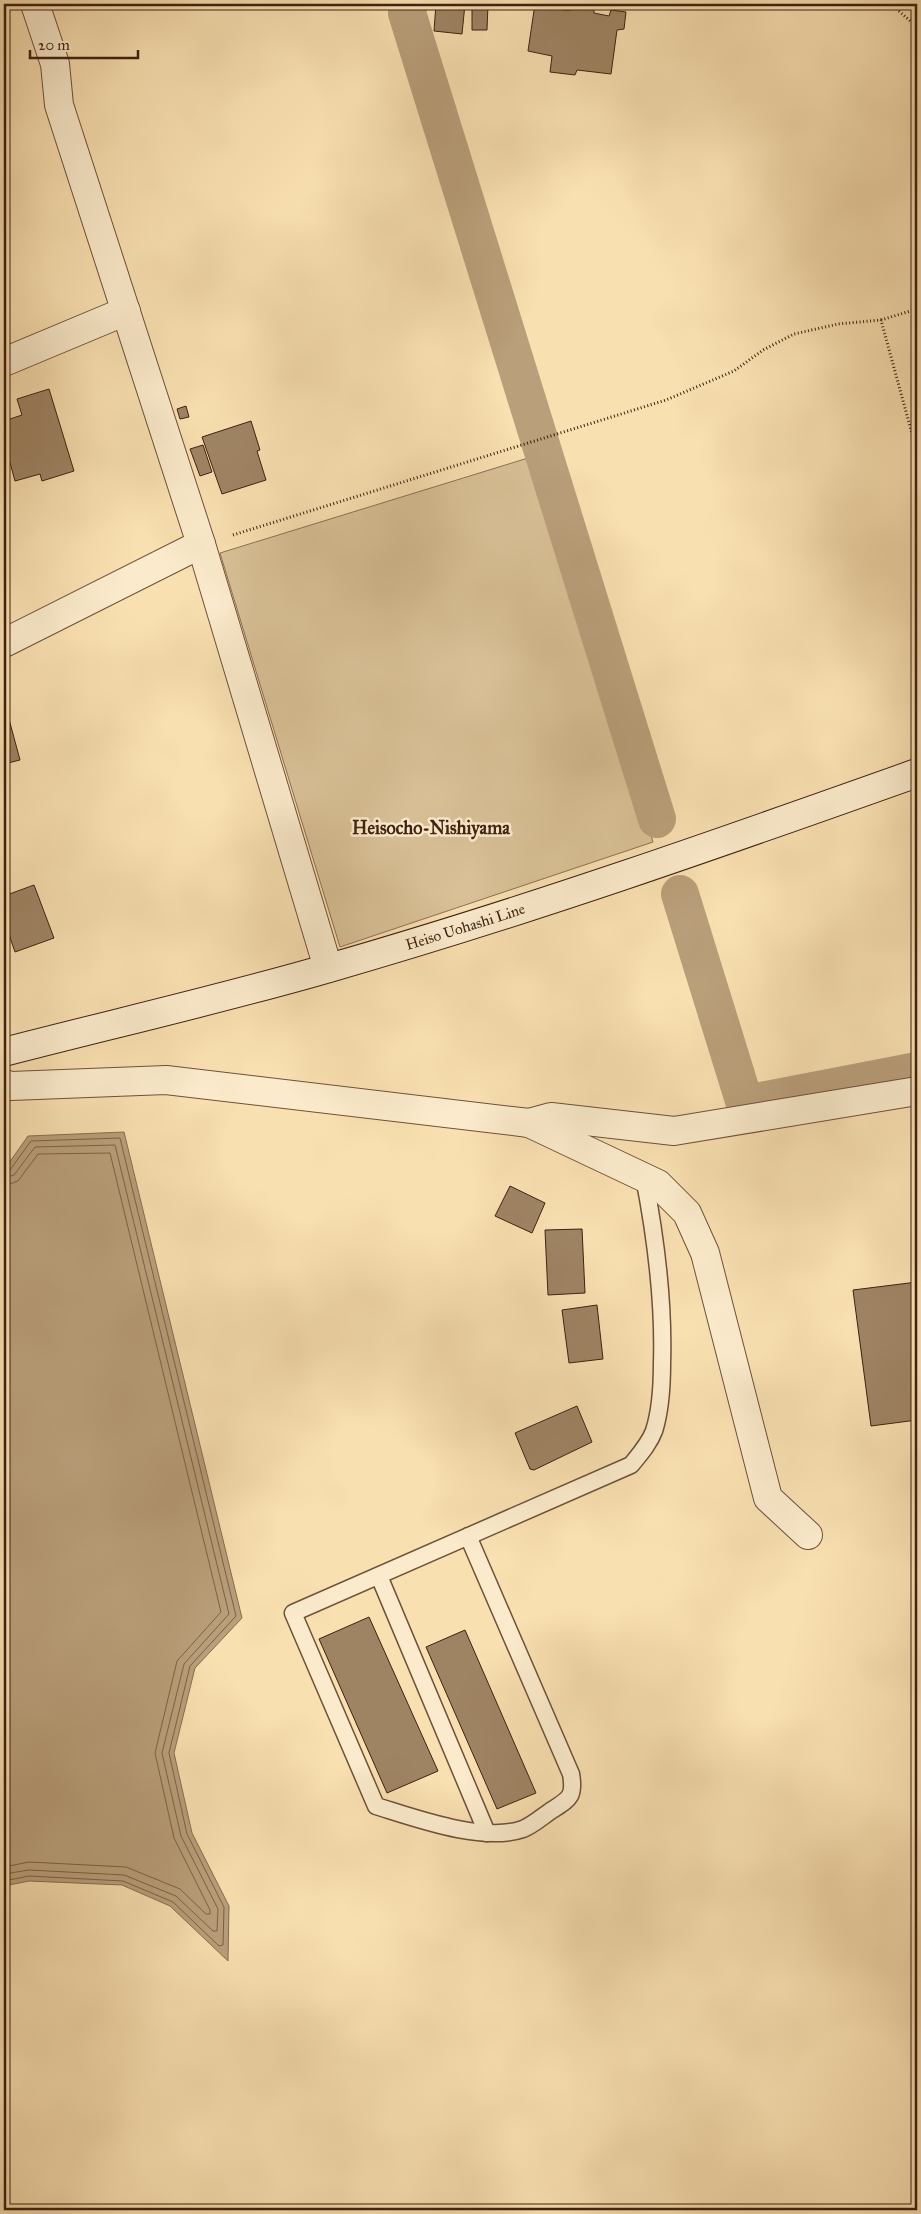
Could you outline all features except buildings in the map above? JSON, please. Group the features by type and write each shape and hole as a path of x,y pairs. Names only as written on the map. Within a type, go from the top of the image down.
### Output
{"street":[{"path":"35,4 55,64 59,105 201,544 328,968"},
{"path":"4,362 126,311"},
{"path":"4,644 201,544"},
{"name":"Heiso Uohashi Line","path":"4,1052 328,968 514,911 751,832 917,773"},
{"path":"4,1084 11,1086 166,1080 529,1123 658,1184 687,1213 706,1253 768,1498 808,1535"},
{"path":"529,1123 551,1117 674,1131 917,1091"}],"lane":[{"path":"468,1536 571,1774 574,1787 570,1798 522,1829 487,1833 435,1824 376,1806 293,1613 468,1536 631,1466 648,1445 654,1430 662,1396 663,1325 655,1231 644,1177"},
{"path":"378,1576 487,1833"}],"path":[{"path":"891,4 917,27"},
{"path":"201,544 666,400 734,371 763,350 794,334 838,324 881,320 917,309"},
{"path":"881,320 917,452"}],"shaded area":[{"path":"541,454 653,842 340,947 220,553"}],"water":[{"path":"124,1132 242,1618 195,1668 174,1753 192,1833 229,1906 228,1961 170,1906 122,1885 29,1881 4,1886 4,1170 28,1136"}],"waterway":[{"path":"409,4 407,13 657,819"},
{"path":"680,894 745,1104 917,1071"}],"district":[{"name":"Heisocho-Nishiyama","path":"431,828"}]}
